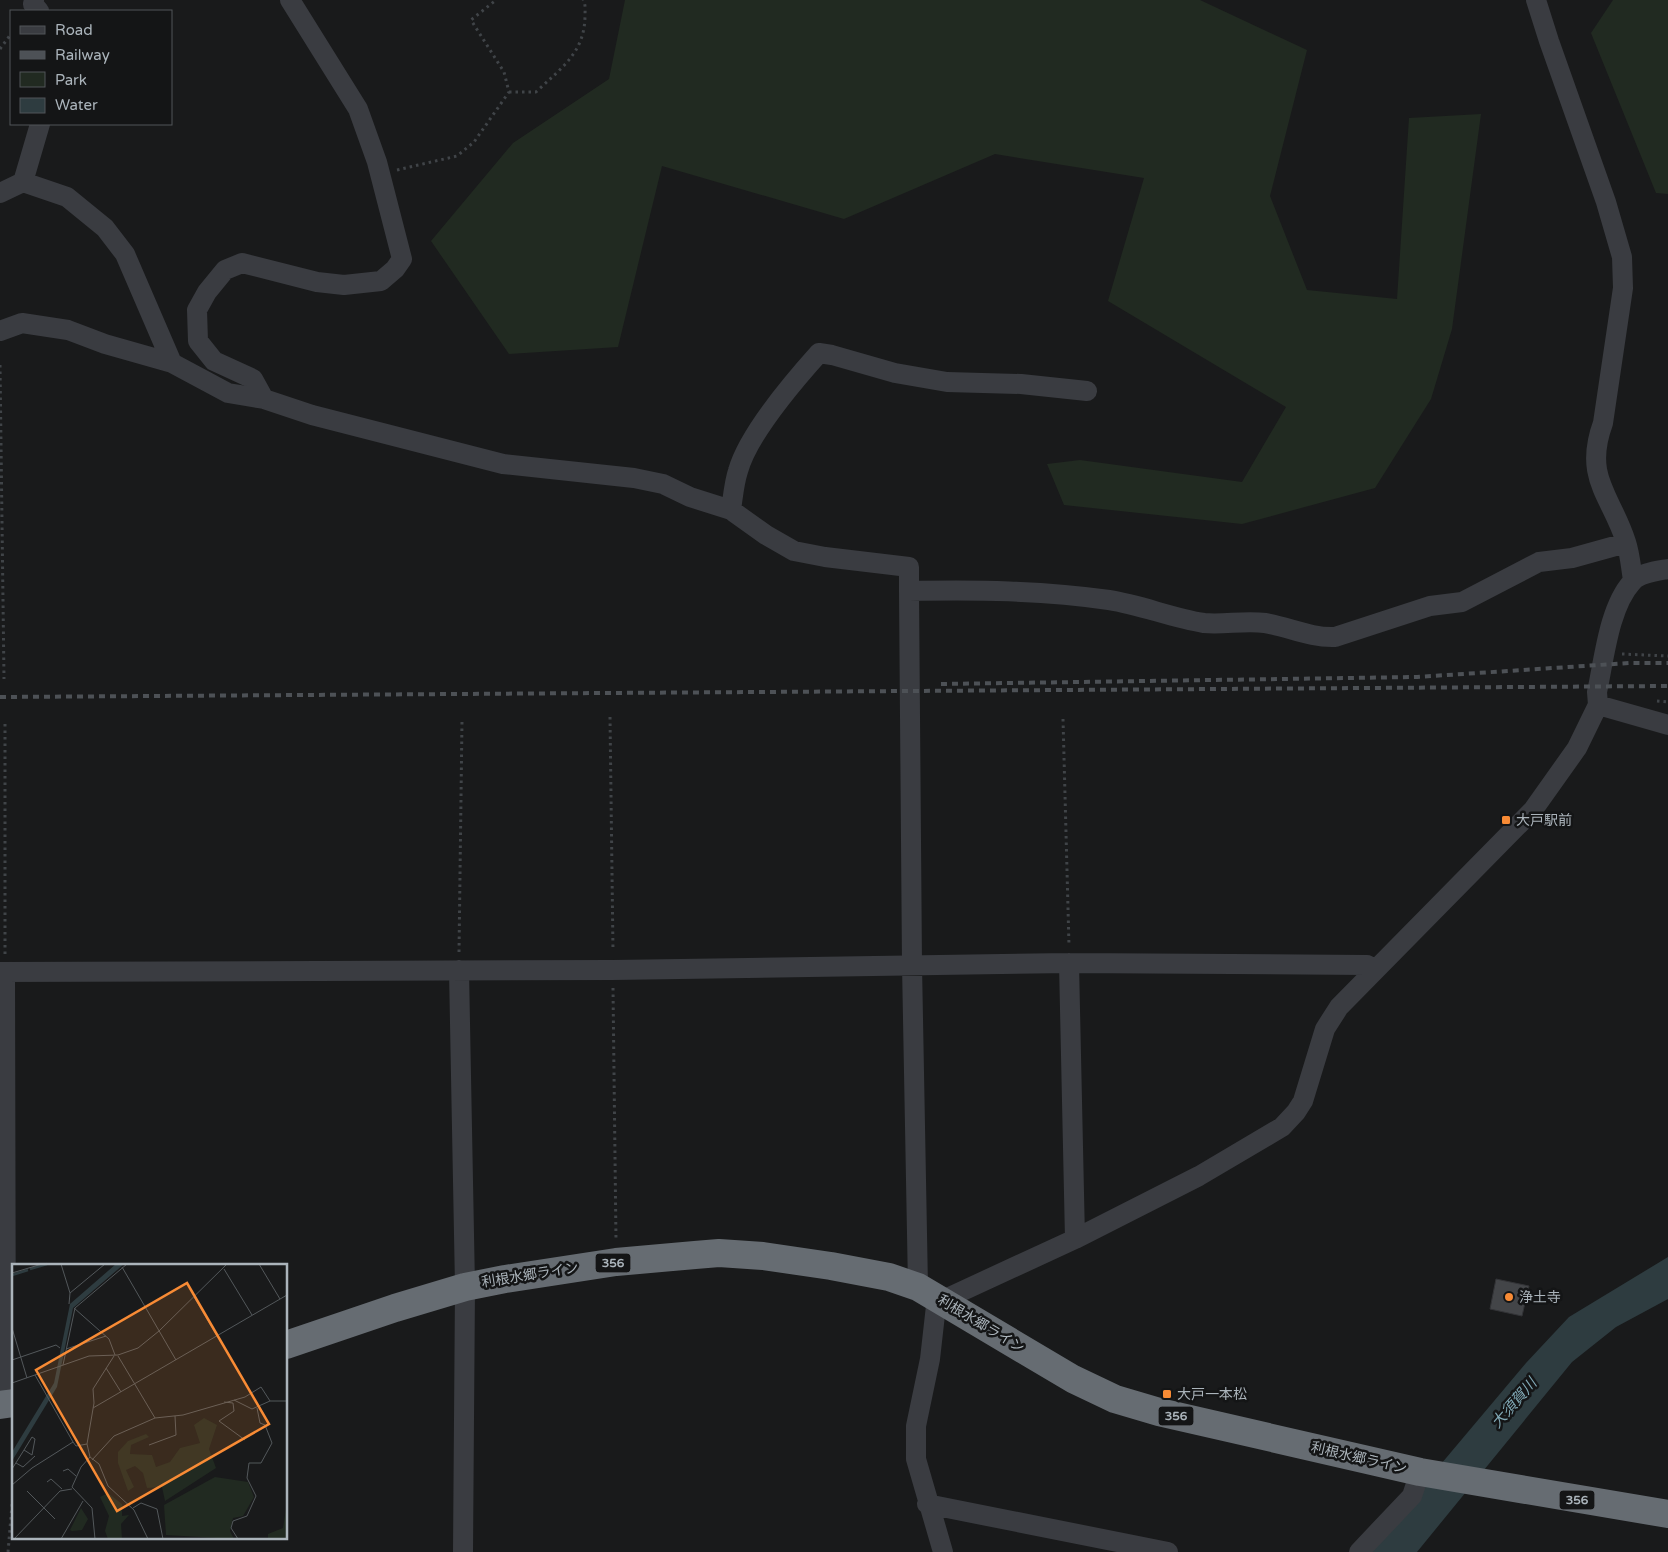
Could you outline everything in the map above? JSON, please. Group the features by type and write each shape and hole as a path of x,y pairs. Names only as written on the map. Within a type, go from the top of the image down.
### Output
{"highway":[{"name":"利根水郷ライン","path":"288,1344 395,1308 465,1287 548,1271 606,1263 719,1253 763,1256 831,1266 888,1278 933,1295 1059,1371 1115,1399 1158,1412 1425,1473 1487,1485 1668,1514"}],"street":[{"path":"264,400 253,379 214,361 198,340 197,310 207,292 225,270 242,263 317,282 344,285 382,281 395,269 402,259 379,173 358,109 290,0"},
{"path":"1536,0 1548,41 1606,202 1622,257 1622,288 1603,423 1596,441 1597,478 1626,543 1633,580"},
{"path":"23,182 40,125"},
{"path":"0,193 23,182 67,197 105,228 125,254 172,362"},
{"path":"0,331 22,323 68,330 105,344 172,362 228,393 264,400 312,415 503,464 634,478 663,484 690,496 731,510 766,535 794,550 825,557 909,567 912,965 933,1295 930,1359 916,1426 916,1459 927,1504 943,1552"},
{"path":"731,510 737,472 747,450 775,407 819,354 832,355 895,372 947,382 1021,384 1087,391"},
{"path":"909,591 985,590 1058,594 1111,601 1180,619 1208,623 1265,623 1312,636 1335,637 1430,606 1462,602 1539,562 1572,558 1626,543"},
{"path":"933,1295 1075,1239 1199,1176 1282,1127 1296,1112 1303,1100 1325,1029 1339,1007 1374,969 1533,810 1573,755 1598,705 1597,692 1613,618 1622,596 1633,580 1650,573 1668,569"},
{"path":"1598,705 1668,725"},
{"path":"1069,963 1075,1239"},
{"path":"7,1404 2,972 459,970 1069,963 1367,965 1374,969"},
{"path":"459,970 465,1287 463,1552"},
{"path":"1359,1552 1412,1496 1425,1473"},
{"path":"927,1504 1168,1552"}],"path":[{"path":"496,0 471,20 504,72 510,92"},
{"path":"510,92 536,92 578,51 585,27 585,4 583,0"},
{"path":"0,49 10,35"},
{"path":"379,173 457,156 474,142 510,92"},
{"path":"0,365 4,679"},
{"path":"1606,653 1668,656"},
{"path":"1064,719 1069,963"},
{"path":"2,972 5,720"},
{"path":"459,970 462,721"},
{"path":"8,1552 12,1505"}],"green space":[{"path":"625,0 1200,0 1307,50 1270,196 1307,290 1397,299 1409,118 1481,114 1452,329 1431,399 1375,488 1242,524 1064,505 1047,464 1080,460 1242,482 1286,407 1108,301 1144,178 995,154 844,219 662,166 618,347 509,354 431,241 513,143 609,79"},
{"path":"1613,0 1668,0 1668,194 1656,193 1591,33"}],"water":[{"name":"大須賀川","path":"1668,1257 1668,1299 1616,1327 1572,1362 1417,1552 1367,1552 1526,1363 1569,1317"}],"building":[{"name":"浄土寺","path":"1496,1279 1529,1286 1522,1316 1490,1309"}],"railway":[{"path":"941,684 1417,677 1629,663 1668,663"},
{"path":"0,697 1668,686"}],"place":[{"name":"大戸駅前","path":"1506,820"},
{"name":"浄土寺","path":"1509,1297"},
{"name":"大戸一本松","path":"1167,1394"}]}
